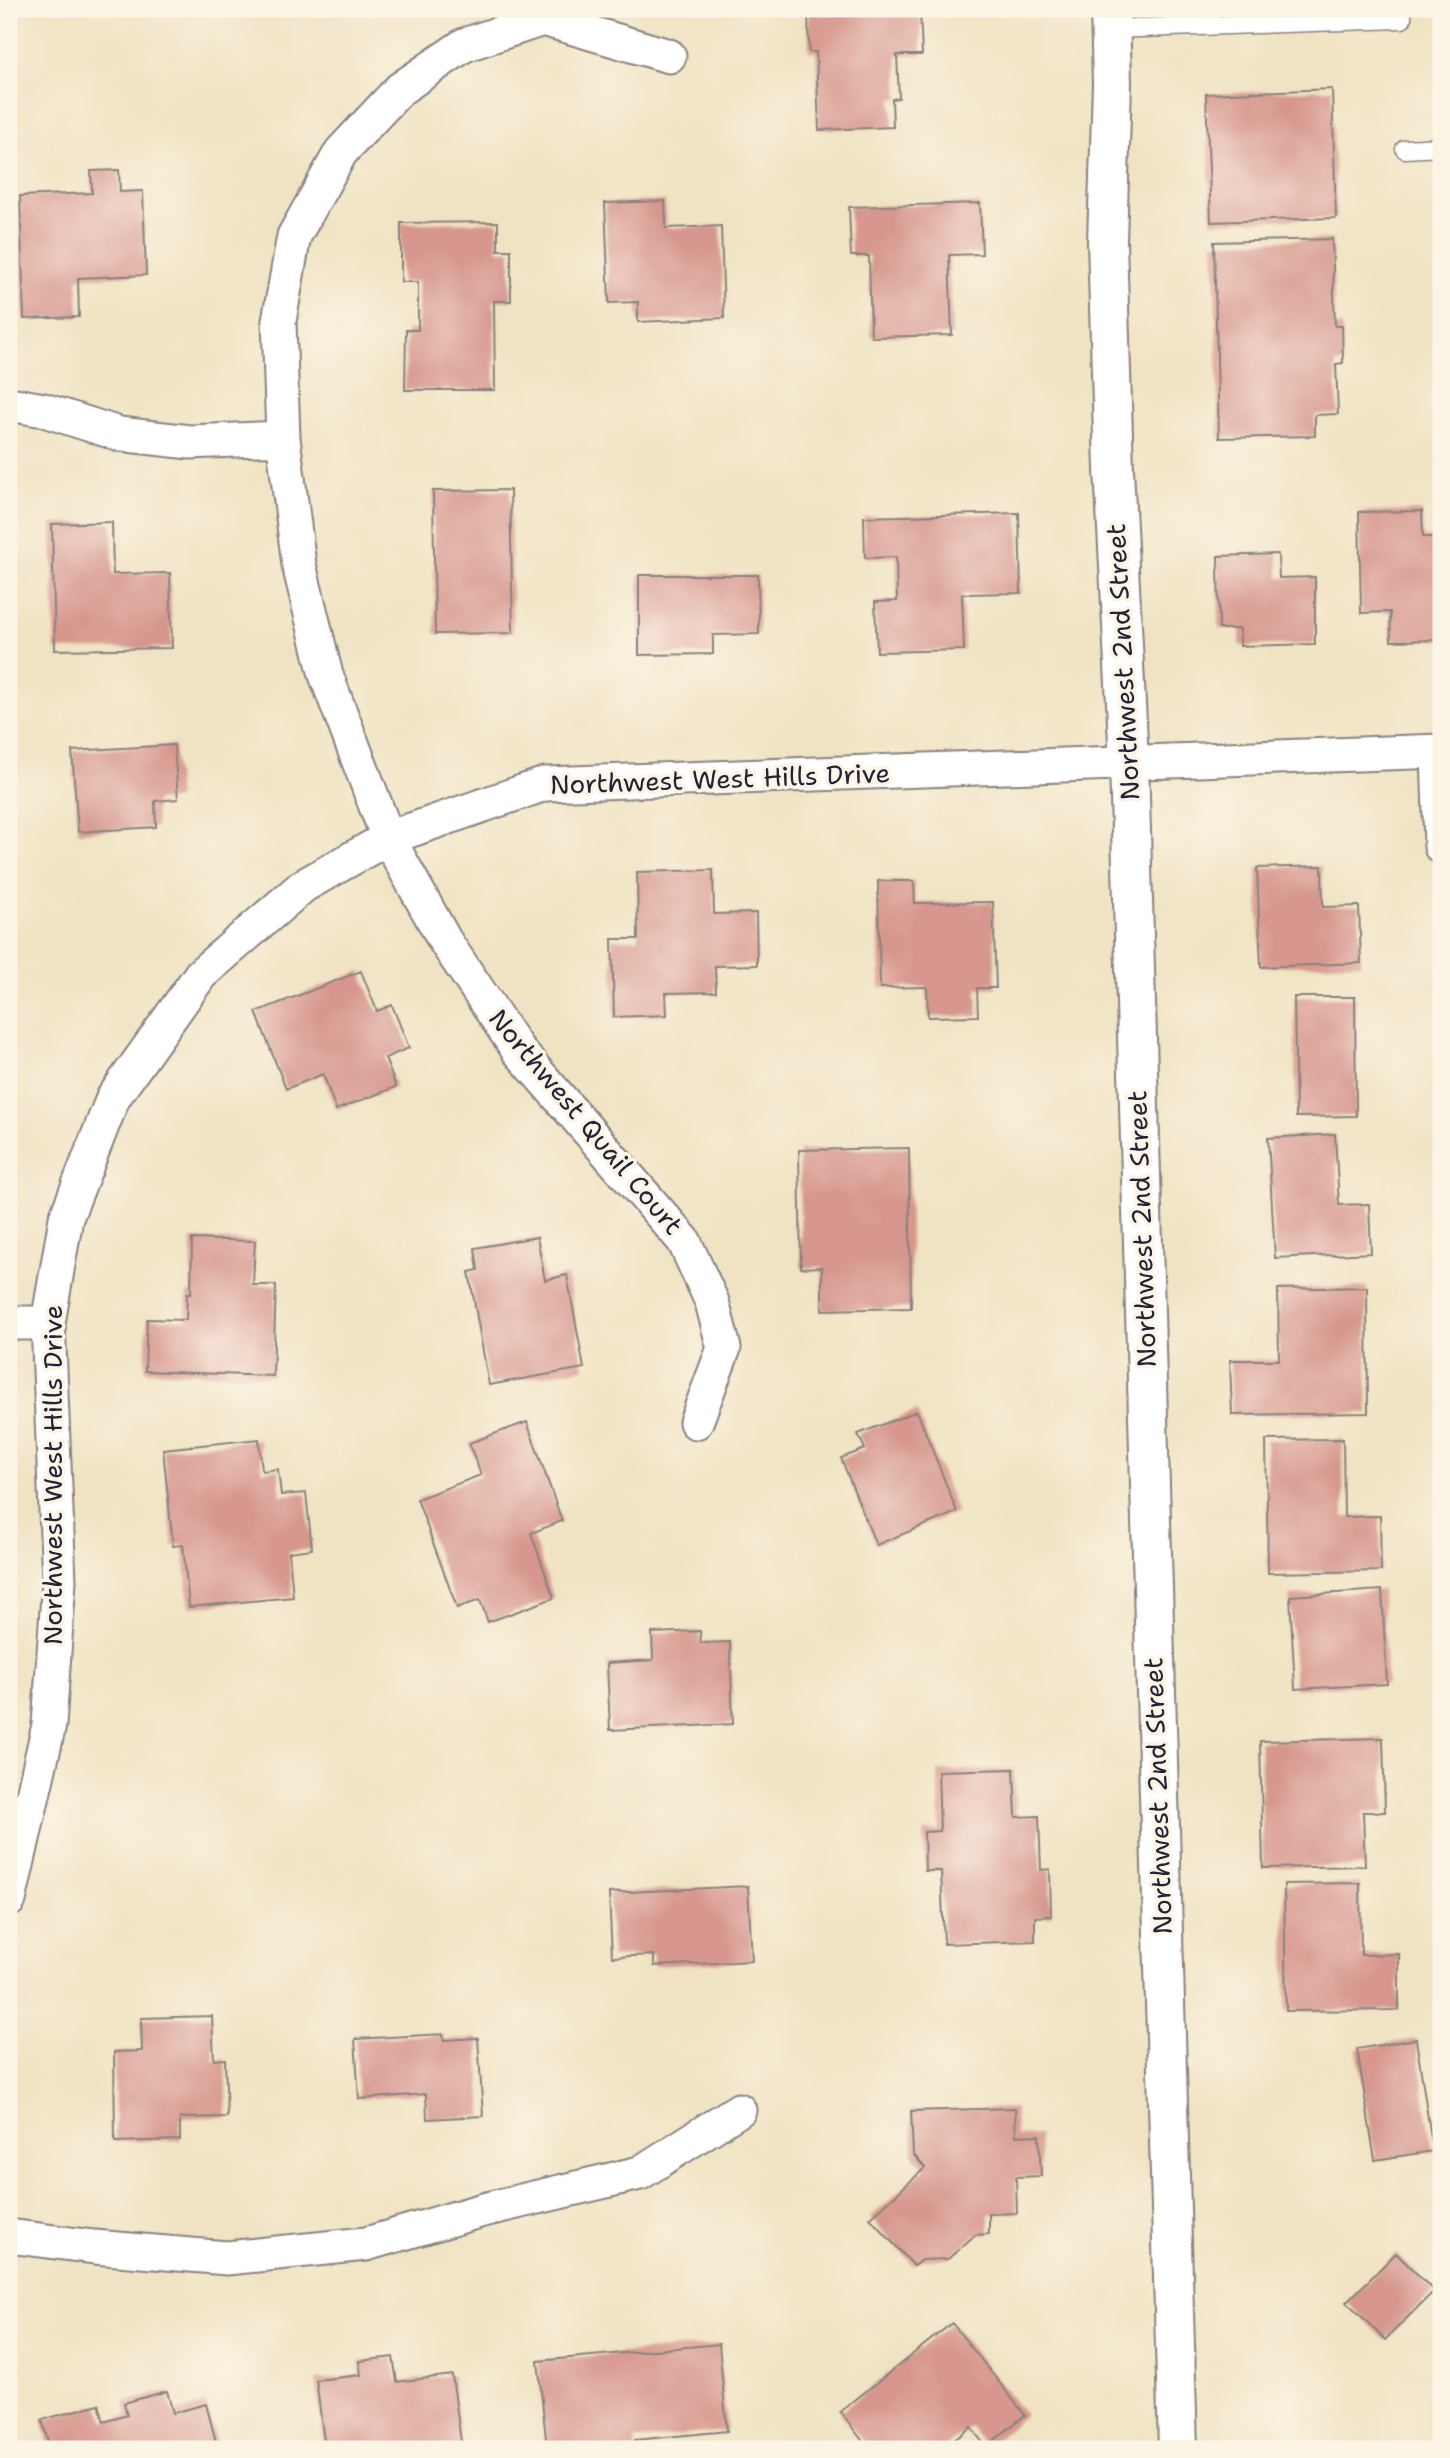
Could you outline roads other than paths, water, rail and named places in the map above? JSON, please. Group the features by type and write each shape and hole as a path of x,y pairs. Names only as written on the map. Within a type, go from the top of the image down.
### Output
{"street":[{"name":"Northwest Quail Court","path":"669,56 543,19 464,45 400,89 341,152 294,236 279,321 283,438 299,565 326,675 388,838 445,941 518,1050 684,1241 712,1301 724,1348 696,1422"},
{"name":"Northwest 2nd Street","path":"1110,19 1112,84 1107,241 1114,469 1129,762 1178,2449"},
{"path":"9,404 44,410 119,434 190,442 283,438"},
{"name":"Northwest West Hills Drive","path":"9,1900 49,1724 59,1581 48,1323 66,1218 113,1098 201,974 303,886 388,838 545,784 1440,751"},
{"path":"1440,751 1441,847"},
{"path":"9,1323 48,1323"},
{"path":"9,2236 94,2247 227,2258 366,2244 484,2210 640,2173 739,2110"}],"lane":[{"path":"1110,19 1402,19 1402,9"},
{"path":"1405,149 1441,147"}]}
